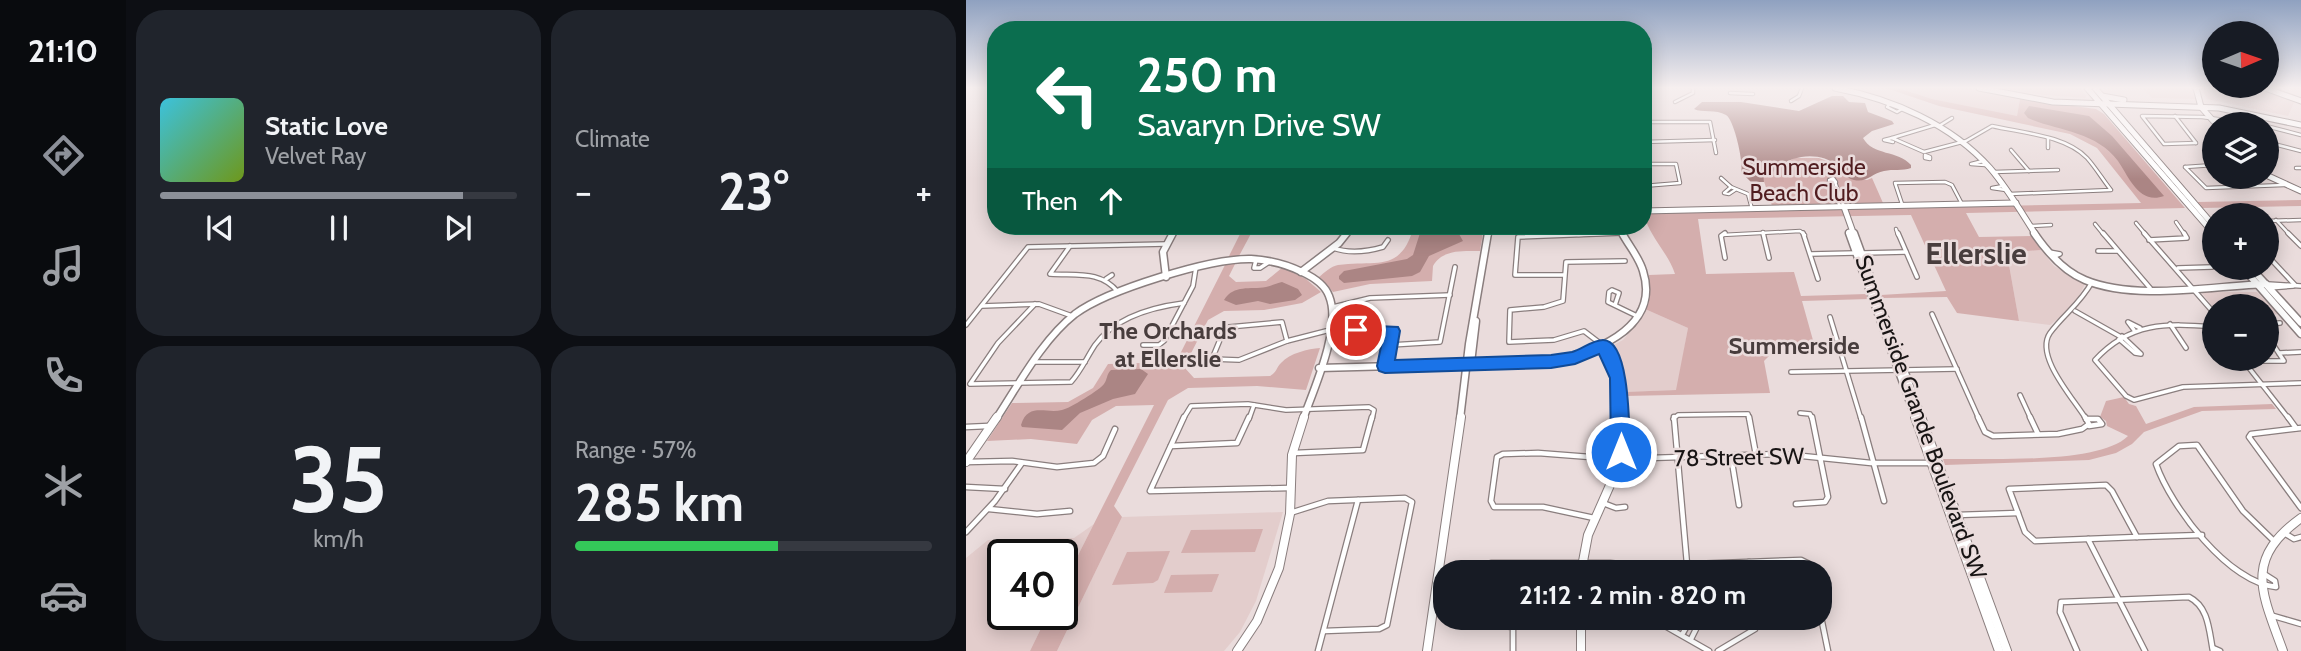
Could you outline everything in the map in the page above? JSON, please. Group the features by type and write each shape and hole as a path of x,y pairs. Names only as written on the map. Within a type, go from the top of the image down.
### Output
{"street":[{"path":"1921,118 1961,142 1985,163 2007,190 2049,255 2066,270 2092,282 2133,288 2301,286"},
{"path":"1897,142 1884,140 1936,126 1951,118"},
{"path":"2112,118 2202,220"},
{"path":"2117,118 2202,212"},
{"path":"2122,118 2137,139"},
{"path":"2145,118 2165,144 2196,143 2177,118"},
{"path":"2278,118 2301,123"},
{"path":"2283,118 2301,123"},
{"path":"1652,122 1708,121 1712,124 1716,153"},
{"path":"1892,138 1924,154 1961,142 1994,126 2048,138 2067,144 2082,153 2110,190 2007,190"},
{"path":"2279,129 2301,135"},
{"path":"2048,138 2048,148"},
{"path":"1652,142 1715,140"},
{"path":"2279,145 2301,151"},
{"path":"2011,150 2029,171"},
{"path":"1652,164 1676,163 1680,183 1652,186"},
{"path":"2202,166 2185,167 2202,186"},
{"path":"1994,172 2058,170"},
{"path":"1721,178 1731,187 1747,194 1752,209"},
{"name":"Summerside Grande Boulevard SW","path":"1833,182 1935,463 2007,651"},
{"path":"1903,206 1894,184 1948,182 1962,204"},
{"path":"2279,182 2301,190"},
{"path":"2279,185 2284,185"},
{"path":"1731,187 1724,193 1728,194 1736,189"},
{"path":"1652,211 2016,203"},
{"path":"2279,220 2301,220"},
{"path":"2149,240 2188,238 2176,222"},
{"path":"2136,223 2202,297"},
{"path":"2279,223 2301,246"},
{"path":"2095,224 2116,251 2152,288"},
{"path":"2030,226 2052,225"},
{"path":"1896,229 1917,277"},
{"path":"1762,232 1769,258"},
{"path":"1725,258 1722,233 1803,232 1818,279"},
{"path":"1166,277 1162,256 1172,235"},
{"path":"1301,272 1347,235"},
{"path":"1427,651 1488,235"},
{"path":"1544,235 1519,237 1515,275 1564,275"},
{"path":"1319,369 1560,361 1603,346 1622,333 1637,316 1645,297 1645,275 1624,235"},
{"path":"1333,248 1346,252 1365,251 1383,247 1388,240"},
{"path":"966,325 1028,247 1166,244"},
{"path":"1070,246 1051,275 1088,275 1106,279 1118,292"},
{"path":"2098,251 2116,251"},
{"path":"1811,254 1906,252"},
{"path":"966,462 1054,334 1072,316 1092,303 1118,292 1226,260 1270,260 1301,272 1322,286 1333,307 1331,331 1292,453 1290,513 1285,541 1266,602 1255,625 1237,651"},
{"path":"1582,560 1585,541 1612,484 1619,459 1621,437 1618,378 1612,360 1603,346 1586,332 1554,340 1508,341 1511,308 1540,307 1563,301 1564,265 1568,262 1625,261"},
{"path":"1143,345 1162,343 1195,281 1196,267"},
{"path":"1391,345 1439,343 1455,267"},
{"path":"2178,268 2202,267"},
{"path":"2279,268 2295,285"},
{"path":"1106,279 1112,275"},
{"path":"2258,280 2301,325"},
{"path":"2089,426 2048,363 2044,351 2047,336 2075,311 2092,282"},
{"path":"2263,286 2301,334"},
{"path":"1333,307 1373,298 1450,295"},
{"path":"1035,304 1003,336 969,382 1068,383 1102,336 1117,325 1134,317 1184,303"},
{"path":"982,306 1035,304 1052,307 1072,316"},
{"path":"1615,305 1637,316"},
{"path":"2075,311 2120,338 2141,354 2135,353 2120,338"},
{"path":"1933,314 1987,434 2069,433 2102,424 2098,419 2086,419"},
{"path":"1830,317 1884,501"},
{"path":"2134,330 2127,322 2132,321 2140,328"},
{"path":"1287,341 1282,322 1229,327 1224,330 1212,358 1238,360 1258,357 1308,333 1391,330 1391,345 1385,366"},
{"path":"2202,326 2170,324 2140,328 2120,338 2095,360 2132,400 2183,387 2301,383"},
{"path":"2170,324 2186,348"},
{"path":"2279,353 2301,352"},
{"path":"1035,362 1085,362"},
{"path":"1791,372 1957,369"},
{"path":"2252,371 2299,428"},
{"path":"2020,395 2038,434"},
{"path":"1171,446 1237,443 1254,405"},
{"path":"1289,488 1152,492 1151,487 1191,407 1254,405 1283,410 1369,407 1374,412 1363,450 1292,453"},
{"path":"1797,504 1827,501 1812,416 1800,413"},
{"path":"1687,560 1674,417 1748,414 1756,455"},
{"path":"966,427 990,426"},
{"path":"2299,428 2249,436 2301,508"},
{"path":"966,462 1057,467 1097,462 1103,456 1115,429"},
{"path":"2261,573 2273,579 2277,586 2270,588 2242,575 2202,535 2181,508 2156,465 2173,449 2194,443 2200,447 2243,511 2274,541"},
{"name":"78 Street SW","path":"1594,518 1548,508 1493,506 1495,460 1499,455 1545,453 1619,459 1756,455 1820,457 1875,463 1935,463"},
{"path":"1731,456 1738,505"},
{"path":"966,533 1005,489 1022,463"},
{"path":"2137,538 2107,486 2099,484 2009,489 2030,538 2038,541 2137,538 2202,535"},
{"path":"966,487 1005,489"},
{"path":"1290,513 1324,502 1405,498 1412,502 1388,621 1379,629 1324,631"},
{"path":"1318,651 1357,500"},
{"path":"1603,503 1616,508 1625,507"},
{"path":"989,509 1037,514 1070,512"},
{"path":"1955,515 2018,513"},
{"name":"Summerside Grande Boulevard SW","path":"1955,515 2000,651"},
{"path":"2283,651 2268,614 2261,573 2267,551 2274,541 2301,518"},
{"path":"2282,532 2294,540 2301,537"},
{"path":"2088,539 2144,651"},
{"path":"2077,651 2059,604 2063,601 2189,597 2198,601 2204,610 2213,650 2220,651"},
{"path":"2268,614 2301,624"},
{"path":"1683,634 1688,624 1694,624 1696,629 1691,639"},
{"path":"1513,630 1513,651"},
{"path":"1581,630 1581,651"},
{"path":"1675,630 1709,651"},
{"path":"1718,651 1751,630"},
{"path":"1824,630 1828,651"}],"shaded area":[{"path":"1729,118 1885,118 1894,124 1872,131 1863,138 1873,148 1906,160 1911,168 1884,171 1859,181 1848,178 1830,161 1813,156 1795,158 1773,172 1763,171 1764,182 1751,182 1741,172 1738,142"},
{"path":"2029,118 2092,118 2112,136 2164,196 2155,198 2141,193 2118,161 2099,143"},
{"path":"1419,235 1460,235 1463,241 1429,256 1420,272 1412,276 1344,283 1339,279 1344,271 1407,259 1413,255"},
{"path":"2041,250 2054,266 2085,284 2074,306 2050,325 2019,321 2009,265 2015,258 2013,252"},
{"path":"1282,282 1298,289 1302,295 1295,300 1270,304 1258,301 1236,305 1224,300 1237,290 1266,287"},
{"path":"2201,292 2259,294 2203,294"},
{"path":"1645,309 1688,328 1677,390 1624,392 1622,373 1610,347 1623,340 1641,319"},
{"path":"1141,369 1148,374 1135,394 1113,399 1080,413 1062,430 1021,425 1024,418 1033,411 1056,411 1071,406 1104,384 1111,370"},
{"path":"1283,512 1256,601 1240,632 1224,651 1057,651 1067,630 1078,630 1078,608 1122,517"},
{"path":"1094,524 1078,556 1078,539 1031,539 1074,538"},
{"path":"987,541 987,630 1040,630 1030,651 966,651 966,558"}],"green space":[{"path":"1997,118 2108,118 2185,208 1966,213 1979,237 2032,236 2041,250 2013,252 2015,257 2009,265 2019,321 1957,313 1947,297 1882,298 1881,295 1946,291 1911,215 1698,219 1706,274 1794,272 1801,296 1867,294 1869,299 1802,301 1816,351 1772,353 1764,361 1770,393 1624,396 1624,392 1676,390 1688,328 1645,309 1650,291 1649,275 1675,274 1652,233 1652,213 2141,203 2097,148 2070,134"},
{"name":"Summerside Beach Club","path":"1794,158 1819,158 1835,164 1844,175 1867,180 1872,178 1883,203 1772,206 1761,172 1774,171"},
{"path":"2301,200 2301,206 2279,206 2279,203 2202,203 2202,208 2197,202"},
{"path":"1240,235 1250,235 1239,256 1229,256"},
{"path":"1411,235 1483,235 1480,251 1454,252 1437,260 1433,266 1432,281 1370,284 1333,292 1319,277 1335,266 1376,263 1395,258"},
{"path":"1236,262 1229,276 1236,282 1266,281 1283,267 1306,279 1321,292 1302,303 1264,310 1224,311 1208,320 1184,367 1194,378 1270,376 1289,357 1320,348 1306,390 1257,386 1188,388 1168,400 1114,506 1122,517 1078,608 1078,555 1154,405 1116,406 1092,420 1077,444 1031,439 987,441 1012,403 1068,402 1093,388 1108,364 1176,362 1226,263"},
{"path":"2124,397 2129,404 2136,406 2146,424 2194,407 2272,404 2276,409 2202,411 2144,432 2132,444 2116,453 2089,460 1945,465 1943,459 2068,456 2113,445 2128,436 2107,426 2106,421 2100,417 2106,401"},
{"path":"1263,529 1255,552 1181,553 1191,530"},
{"path":"1170,551 1158,580 1153,583 1112,585 1127,552"},
{"path":"1219,574 1212,592 1164,593 1171,575"},
{"path":"1040,630 1067,630 1057,651 1030,651"}],"district":[{"name":"Ellerslie","path":"1976,253"},
{"name":"The Orchards at Ellerslie","path":"1168,344"},
{"name":"Summerside","path":"1794,345"}],"route":[{"path":"1356,330 1392,331 1385,366 1551,362 1588,353 1603,346 1617,372 1621,452"}]}
